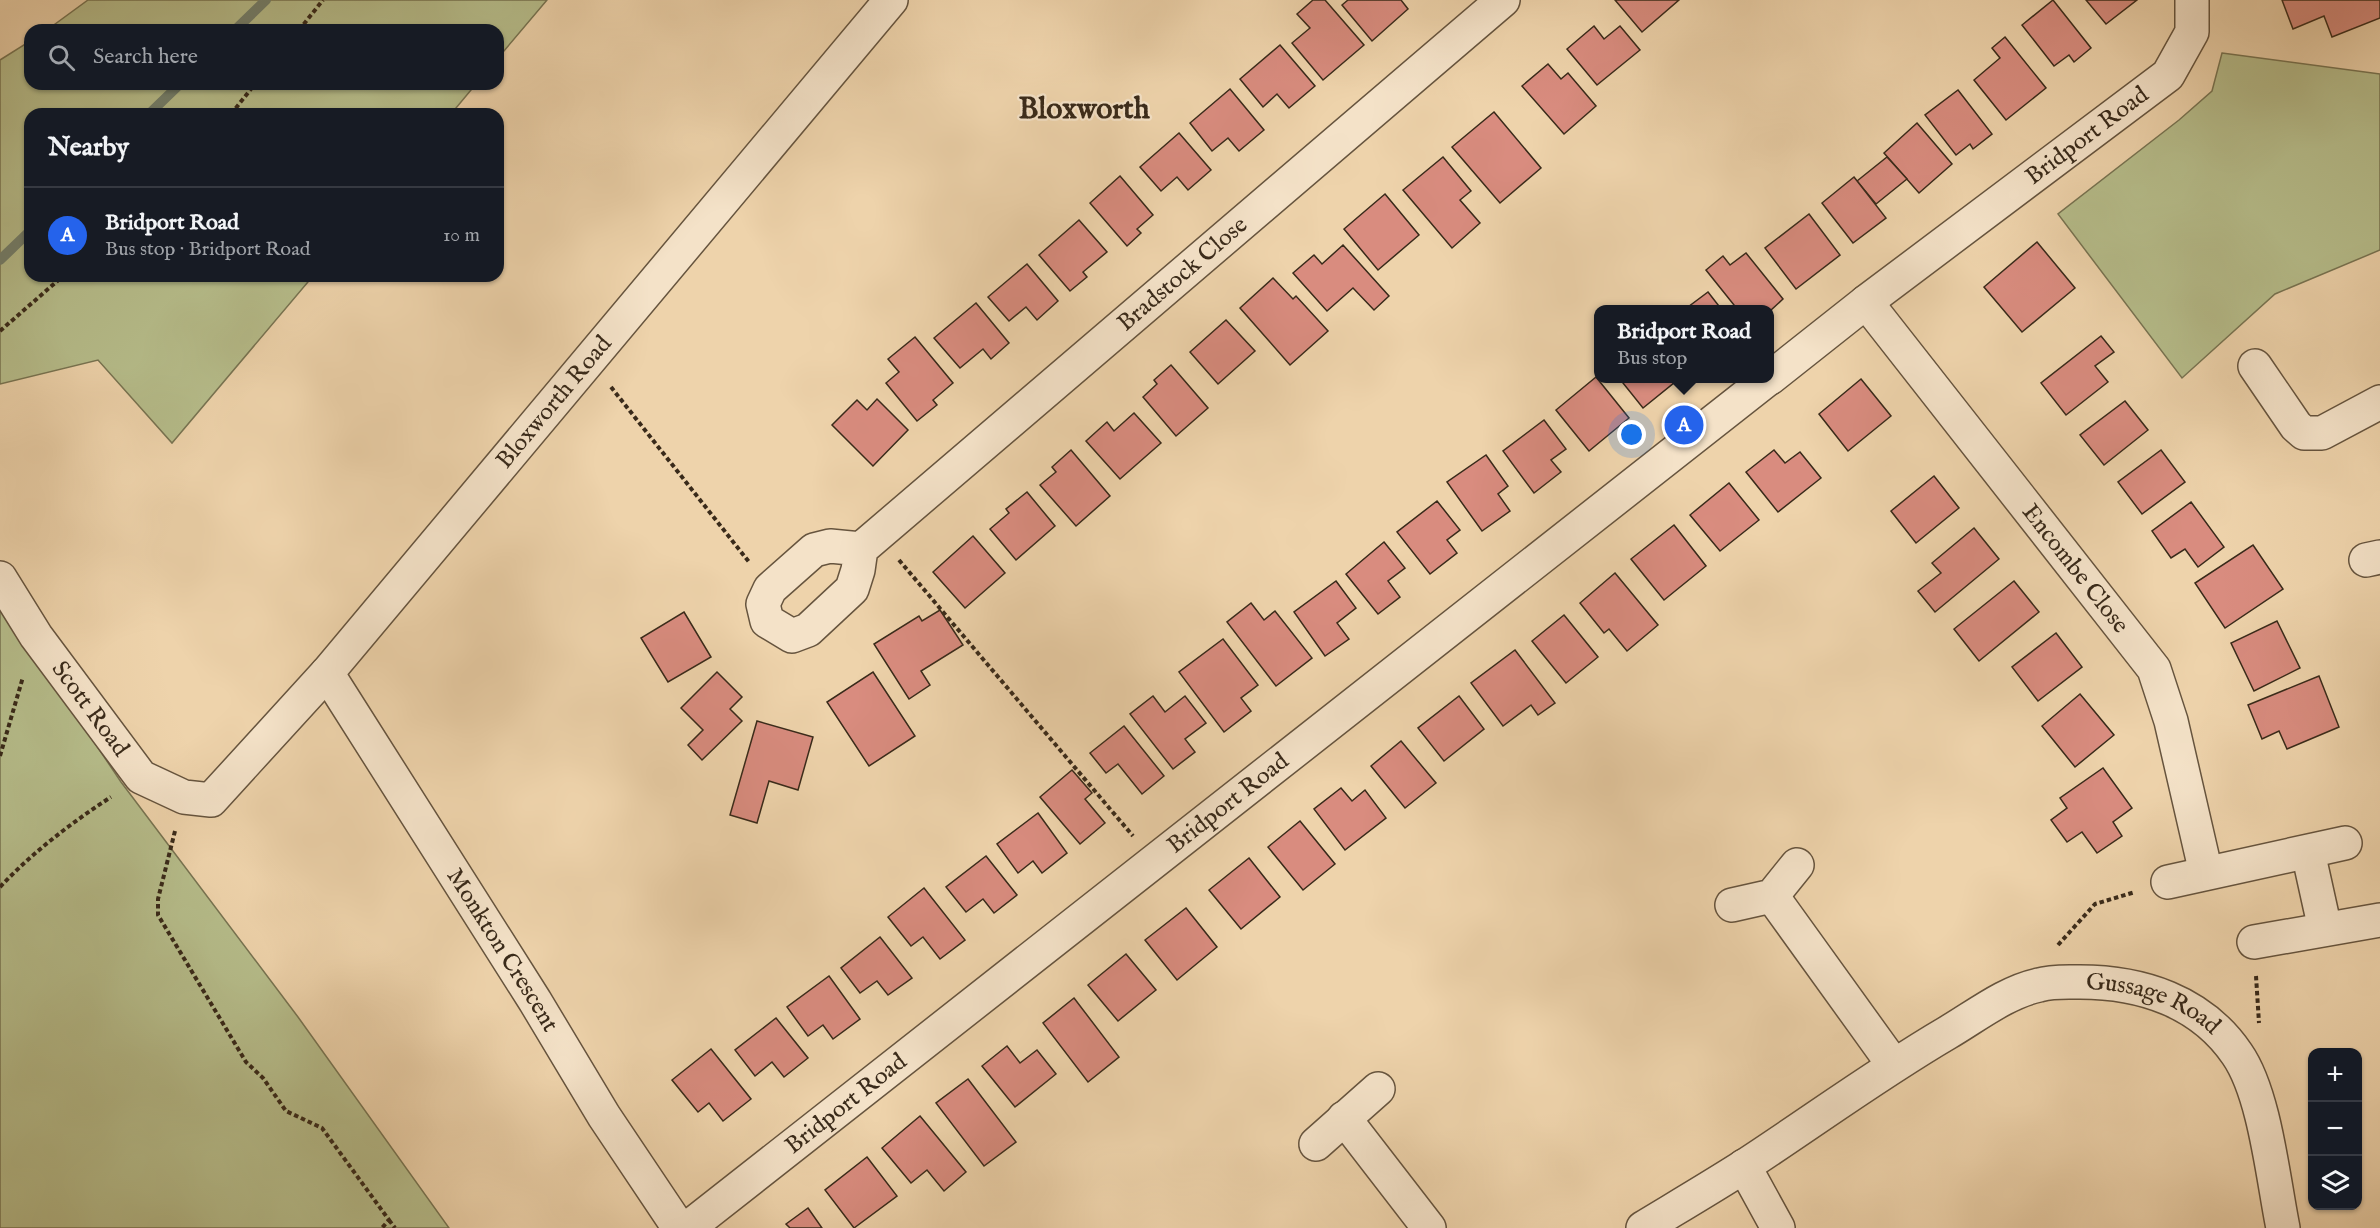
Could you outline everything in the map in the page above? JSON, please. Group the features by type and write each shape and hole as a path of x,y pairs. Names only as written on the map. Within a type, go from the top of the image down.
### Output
{"street":[{"name":"Bloxworth Road","path":"198,798 327,673 891,0"},
{"name":"Bradstock Close","path":"869,542 1503,0"},
{"name":"Bridport Road","path":"1774,374 2168,75 2192,32 2192,0"},
{"name":"Encombe Close","path":"1866,302 2154,669 2170,722 2206,873"},
{"path":"2255,366 2296,426 2304,433 2322,433 2380,402"},
{"name":"Bridport Road","path":"688,1228 1763,383"},
{"path":"869,542 852,588 808,630 792,636 767,621 763,604 770,589 814,550 869,542"},
{"name":"Scott Road","path":"0,578 36,636 141,777 198,798"},
{"name":"Monkton Crescent","path":"327,673 535,1001 604,1116 679,1228"},
{"path":"2168,882 2345,843"},
{"path":"2307,852 2325,929"},
{"path":"1732,905 1772,896 1797,864"},
{"path":"1772,896 1893,1064"},
{"path":"2254,942 2380,920"},
{"name":"Gussage Road","path":"1643,1228 1744,1166 1893,1064 2017,992 2040,984 2098,982 2132,986 2165,996 2190,1007 2208,1022 2238,1055 2261,1114 2283,1228"},
{"path":"1316,1144 1378,1089"},
{"path":"1344,1118 1429,1228"},
{"path":"1744,1166 1778,1228"}],"path":[{"path":"304,24 324,0"},
{"path":"236,108 250,90"},
{"path":"0,331 56,282"},
{"path":"590,359 770,589"},
{"path":"869,542 1154,861"},
{"path":"0,756 36,636"},
{"path":"0,887 18,868 76,820 141,777"},
{"path":"198,798 158,899 158,915 246,1062 263,1078 286,1111 322,1128 395,1228"},
{"path":"2056,948 2095,904 2168,882"},
{"path":"2254,942 2259,1024"},
{"path":"382,1228 389,1220"}],"green space":[{"path":"88,0 547,0 504,51 504,24 55,24"},
{"path":"24,45 24,90 471,90 456,108 24,108 24,282 308,282 172,443 98,360 0,384 0,60"},
{"path":"2222,53 2380,74 2380,250 2275,294 2182,378 2058,214 2179,120 2212,91"},
{"path":"0,602 121,782 298,1017 449,1228 0,1228"}],"building":[{"path":"1313,0 1325,0 1364,45 1323,80 1292,43 1310,28 1297,14"},
{"path":"1348,0 1401,0 1408,9 1372,41 1342,5"},
{"path":"1615,0 1679,0 1642,32"},
{"path":"2053,0 2091,48 2074,62 2069,55 2054,66 2022,25"},
{"path":"2086,0 2137,0 2106,24"},
{"path":"2282,0 2380,0 2380,18 2332,37 2324,16 2293,29"},
{"path":"1594,26 1604,39 1620,26 1640,50 1597,85 1567,49"},
{"path":"2005,37 2046,88 2006,120 1974,80 2000,58 1992,48"},
{"path":"1280,45 1315,86 1289,108 1277,94 1263,107 1240,79"},
{"path":"1548,64 1561,79 1568,73 1596,106 1564,134 1522,86"},
{"path":"1230,89 1264,130 1239,151 1228,138 1212,151 1190,123"},
{"path":"1958,90 1992,134 1973,149 1970,144 1956,155 1925,115"},
{"path":"1494,112 1541,168 1500,203 1452,147"},
{"path":"1917,123 1952,164 1919,193 1884,153"},
{"path":"1179,133 1211,170 1188,190 1177,177 1161,191 1140,167"},
{"path":"1443,157 1471,191 1460,200 1480,223 1452,248 1403,190"},
{"path":"1887,157 1907,179 1876,204 1857,181"},
{"path":"1120,176 1153,215 1137,229 1141,233 1127,246 1090,203"},
{"path":"1854,177 1886,218 1853,243 1822,203"},
{"path":"1385,194 1419,235 1378,270 1344,229"},
{"path":"1809,214 1840,255 1796,289 1765,248"},
{"path":"1079,220 1107,252 1083,272 1087,277 1070,291 1039,255"},
{"path":"2037,242 2075,288 2022,332 1984,287"},
{"path":"1343,245 1389,296 1374,310 1353,288 1327,311 1293,273 1314,255 1322,264"},
{"path":"1746,253 1783,299 1774,307 1774,305 1734,305 1706,270 1723,256 1730,265"},
{"path":"1027,264 1058,301 1037,320 1026,307 1009,321 988,297"},
{"path":"1273,278 1293,299 1296,296 1328,331 1290,365 1240,308"},
{"path":"1708,292 1718,305 1691,305"},
{"path":"976,303 1009,343 991,359 983,349 960,368 934,338"},
{"path":"1226,320 1255,351 1218,384 1190,352"},
{"path":"2101,336 2114,352 2095,366 2108,382 2066,415 2041,383"},
{"path":"915,337 953,383 933,400 937,405 917,421 886,383 899,372 888,359"},
{"path":"1171,365 1208,408 1176,436 1143,397 1157,384 1154,380"},
{"path":"1594,379 1594,383 1601,383 1629,418 1589,451 1556,410"},
{"path":"1861,379 1891,416 1848,451 1819,414"},
{"path":"1623,383 1674,383 1643,408"},
{"path":"877,399 908,430 873,466 832,425 857,400 867,410"},
{"path":"2125,401 2148,430 2104,465 2080,435"},
{"path":"1134,413 1161,443 1120,479 1086,441 1107,422 1114,431"},
{"path":"1544,420 1566,449 1551,460 1561,472 1534,493 1503,451"},
{"path":"1071,450 1110,496 1076,526 1040,485 1056,472 1052,467"},
{"path":"1774,450 1785,463 1800,452 1821,478 1778,512 1746,472"},
{"path":"2161,450 2185,482 2142,514 2118,482"},
{"path":"1486,455 1508,486 1498,494 1510,511 1482,531 1447,482"},
{"path":"1934,476 1959,508 1916,543 1891,511"},
{"path":"1729,483 1759,520 1720,551 1690,515"},
{"path":"1027,492 1055,526 1016,560 990,529 1009,513 1006,509"},
{"path":"1437,501 1460,530 1447,540 1457,553 1430,574 1397,532"},
{"path":"2191,502 2224,547 2198,567 2185,549 2171,558 2152,531"},
{"path":"1674,525 1706,566 1664,600 1631,559"},
{"path":"1974,528 1999,559 1935,612 1918,591 1941,573 1932,563"},
{"path":"973,536 1005,573 965,608 933,572"},
{"path":"1384,542 1405,568 1388,581 1400,597 1378,614 1346,574"},
{"path":"2253,545 2283,589 2225,628 2195,583"},
{"path":"1615,573 1658,625 1627,651 1609,629 1604,633 1580,603"},
{"path":"1336,581 1356,608 1337,623 1349,639 1325,656 1294,612"},
{"path":"2014,581 2039,612 1979,661 1954,629"},
{"path":"1251,603 1264,620 1275,611 1312,658 1276,686 1227,622"},
{"path":"940,610 963,645 921,671 930,685 909,699 874,644 919,616 922,621"},
{"path":"684,612 711,657 668,682 641,638"},
{"path":"1564,615 1598,657 1566,683 1532,641"},
{"path":"2277,621 2300,668 2254,691 2231,643"},
{"path":"2056,633 2082,667 2038,701 2012,667"},
{"path":"1223,639 1258,685 1241,698 1251,711 1224,732 1179,672"},
{"path":"1515,650 1555,703 1538,715 1531,705 1503,726 1471,683"},
{"path":"717,672 742,697 730,709 742,721 702,760 688,745 703,730 681,708"},
{"path":"873,672 915,736 869,766 827,702"},
{"path":"2319,676 2339,727 2287,749 2279,731 2262,739 2248,705"},
{"path":"2080,694 2114,735 2075,767 2042,726"},
{"path":"1153,696 1165,712 1185,696 1206,723 1185,739 1195,752 1173,769 1130,714"},
{"path":"1459,696 1484,729 1444,761 1418,728"},
{"path":"757,721 813,737 798,790 769,781 757,823 730,815"},
{"path":"1124,726 1164,776 1142,794 1118,764 1106,773 1090,753"},
{"path":"1401,741 1436,783 1405,808 1371,766"},
{"path":"2103,768 2132,808 2113,822 2122,836 2097,853 2082,832 2067,842 2051,820 2067,808 2060,798"},
{"path":"1072,770 1092,793 1085,799 1105,823 1080,844 1040,797"},
{"path":"1341,788 1352,801 1365,790 1386,818 1345,850 1314,809"},
{"path":"1038,813 1067,853 1042,873 1033,861 1018,873 997,844"},
{"path":"1300,821 1335,864 1303,890 1268,847"},
{"path":"986,856 1017,895 994,913 983,899 966,912 946,887"},
{"path":"1249,858 1280,897 1241,929 1209,890"},
{"path":"924,888 965,940 940,959 923,937 911,946 888,917"},
{"path":"1186,908 1217,947 1177,980 1145,940"},
{"path":"880,937 912,978 888,995 877,981 860,993 841,968"},
{"path":"1126,954 1156,990 1118,1021 1088,985"},
{"path":"829,976 860,1019 833,1039 823,1025 808,1036 787,1007"},
{"path":"1074,998 1119,1057 1088,1082 1043,1023"},
{"path":"776,1018 808,1058 784,1077 772,1062 755,1076 735,1050"},
{"path":"1007,1046 1020,1063 1037,1050 1056,1074 1015,1107 982,1066"},
{"path":"711,1049 751,1099 723,1121 709,1103 698,1112 672,1080"},
{"path":"968,1079 1016,1142 984,1166 936,1103"},
{"path":"920,1116 966,1172 944,1191 927,1170 911,1183 882,1148"},
{"path":"867,1157 897,1196 854,1228 825,1190"},
{"path":"808,1208 822,1228 790,1228 786,1224"}],"waterway":[{"path":"241,24 266,0"},
{"path":"155,108 174,90"},
{"path":"0,260 24,237"}],"place":[{"name":"Bridport Road","path":"1684,425"}],"district":[{"name":"Bloxworth","path":"1084,110"}]}
